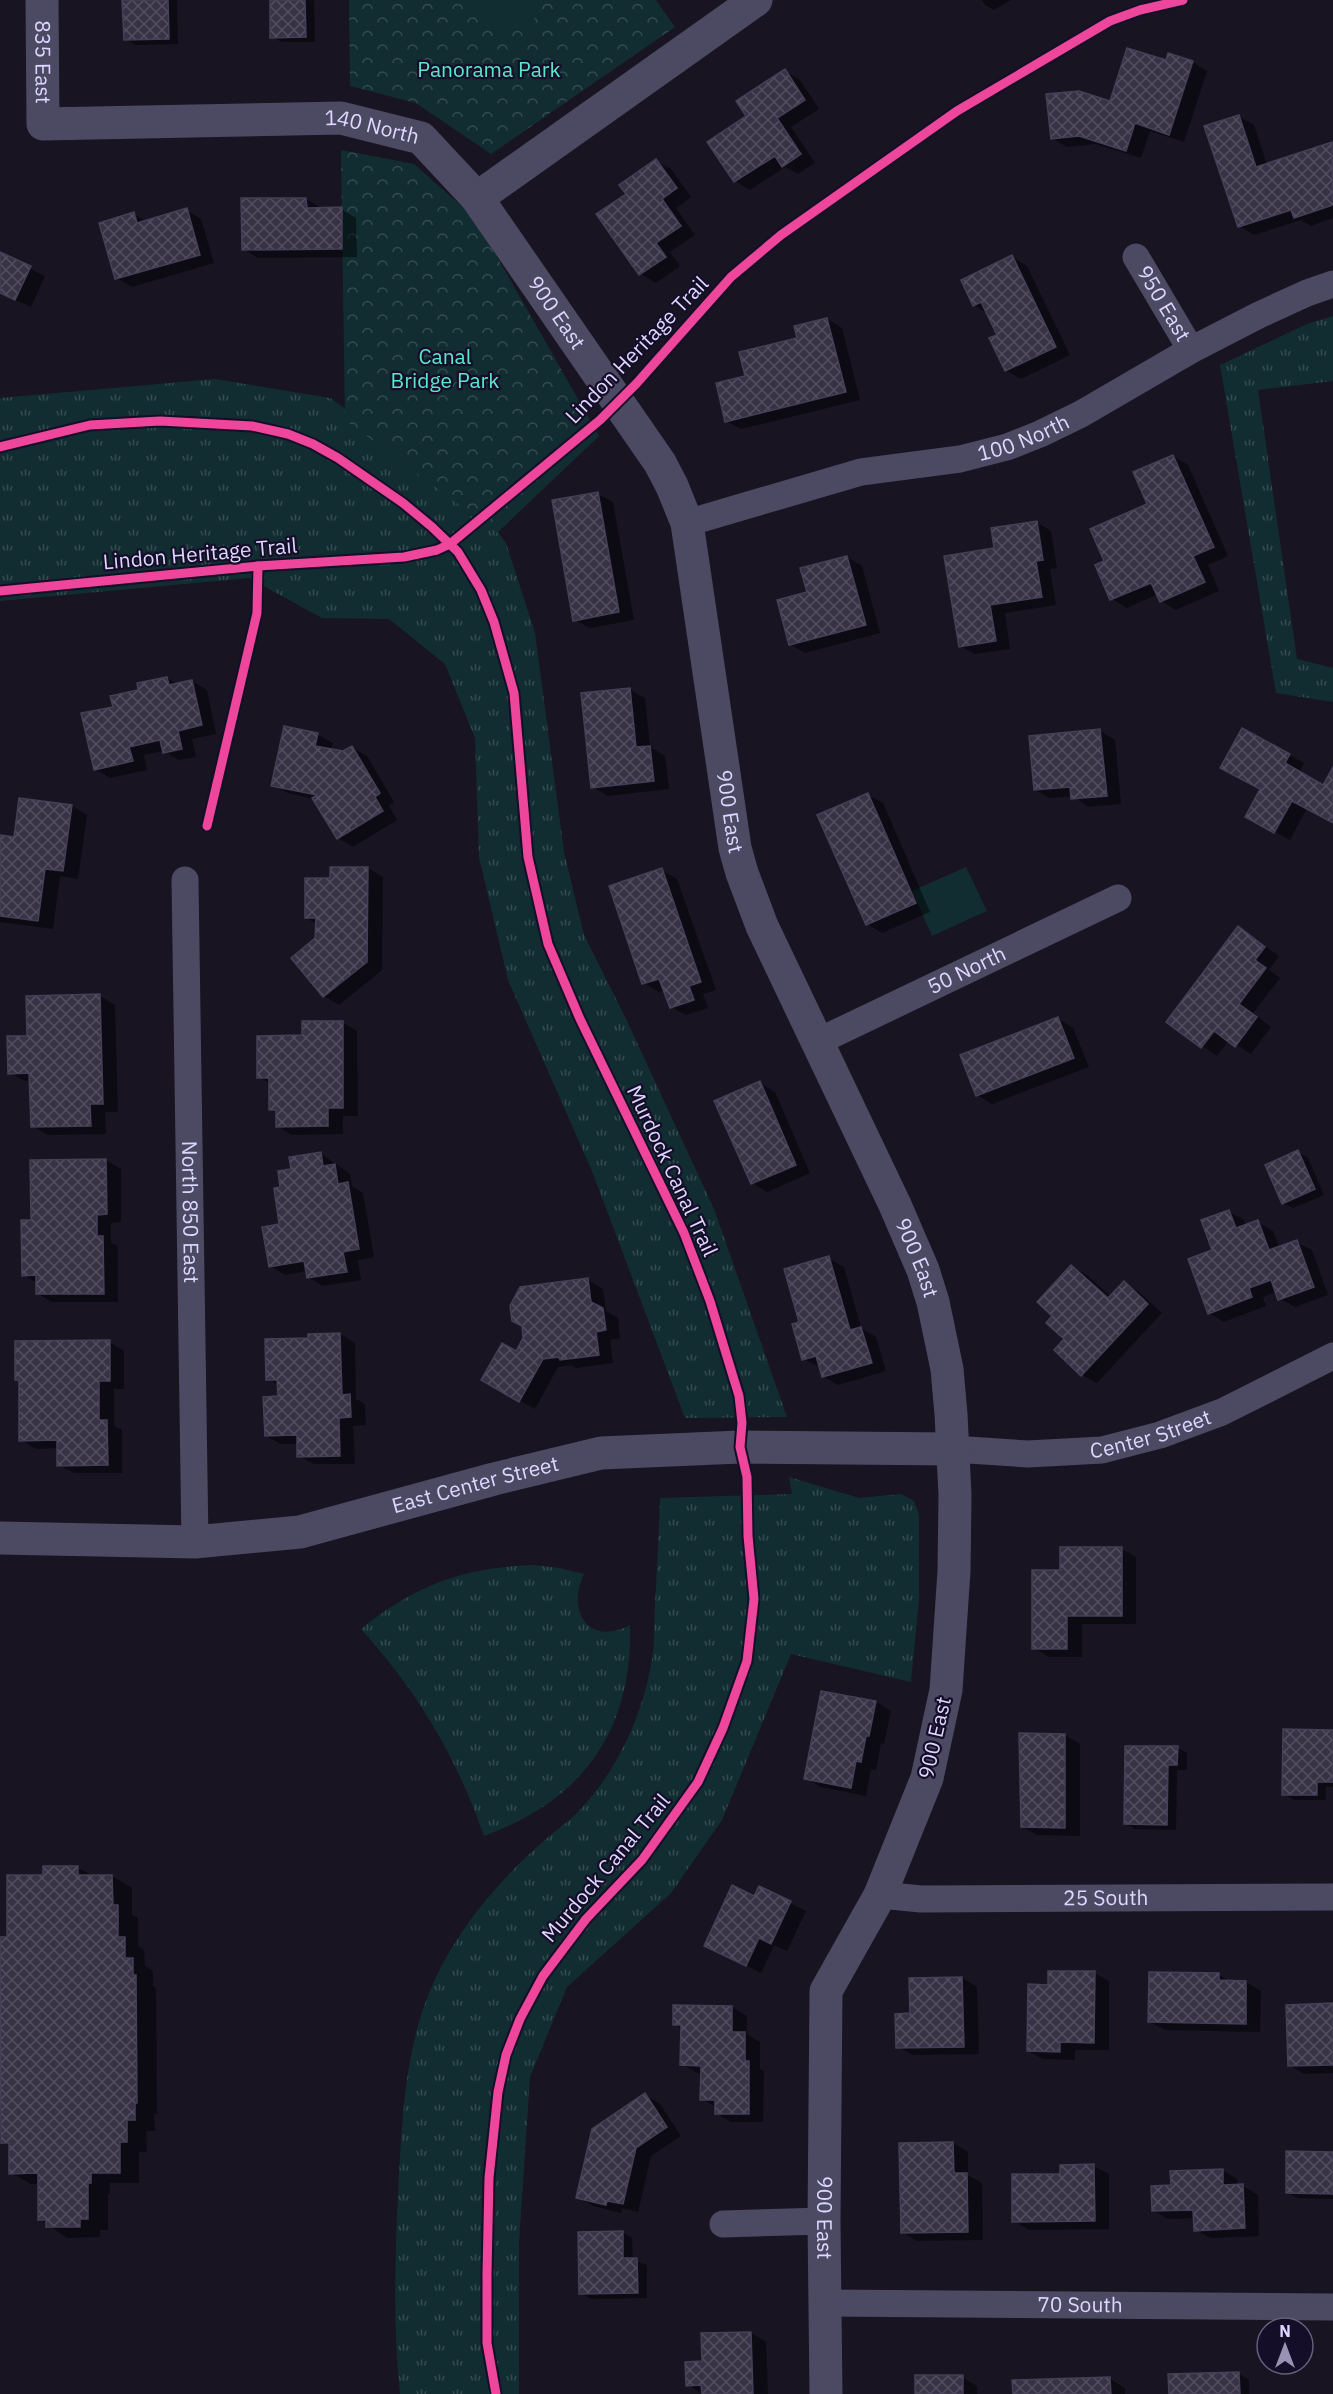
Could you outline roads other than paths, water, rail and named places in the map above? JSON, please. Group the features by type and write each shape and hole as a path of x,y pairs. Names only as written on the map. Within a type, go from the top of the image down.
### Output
{"street":[{"name":"835 East","path":"42,0 43,124"},
{"path":"477,198 756,0"},
{"name":"140 North","path":"43,124 341,118 421,138 477,198"},
{"name":"900 East","path":"477,198 660,463 687,523 735,848 742,873 762,926 895,1204 923,1270 933,1302 946,1369 953,1449 954,1571 946,1690 927,1778 880,1895 826,1991 824,2221 826,2394"},
{"name":"950 East","path":"1136,257 1191,350"},
{"name":"100 North","path":"687,523 861,472 960,459 1007,447 1040,435 1081,414 1191,350 1268,310 1333,284"},
{"name":"North 850 East","path":"185,880 195,1542"},
{"name":"50 North","path":"817,1042 1118,898"},
{"name":"Center Street","path":"953,1449 1028,1454 1102,1450 1160,1435 1222,1412 1333,1356"},
{"name":"East Center Street","path":"0,1538 195,1542 300,1532 494,1479 601,1453 740,1447 953,1449"},
{"name":"25 South","path":"880,1895 921,1899 1333,1897"},
{"path":"723,2224 824,2221"},
{"name":"70 South","path":"826,2302 1333,2307"}],"park label":[{"name":"Panorama Park","path":"489,70"},
{"name":"Canal Bridge Park","path":"445,369"}]}
